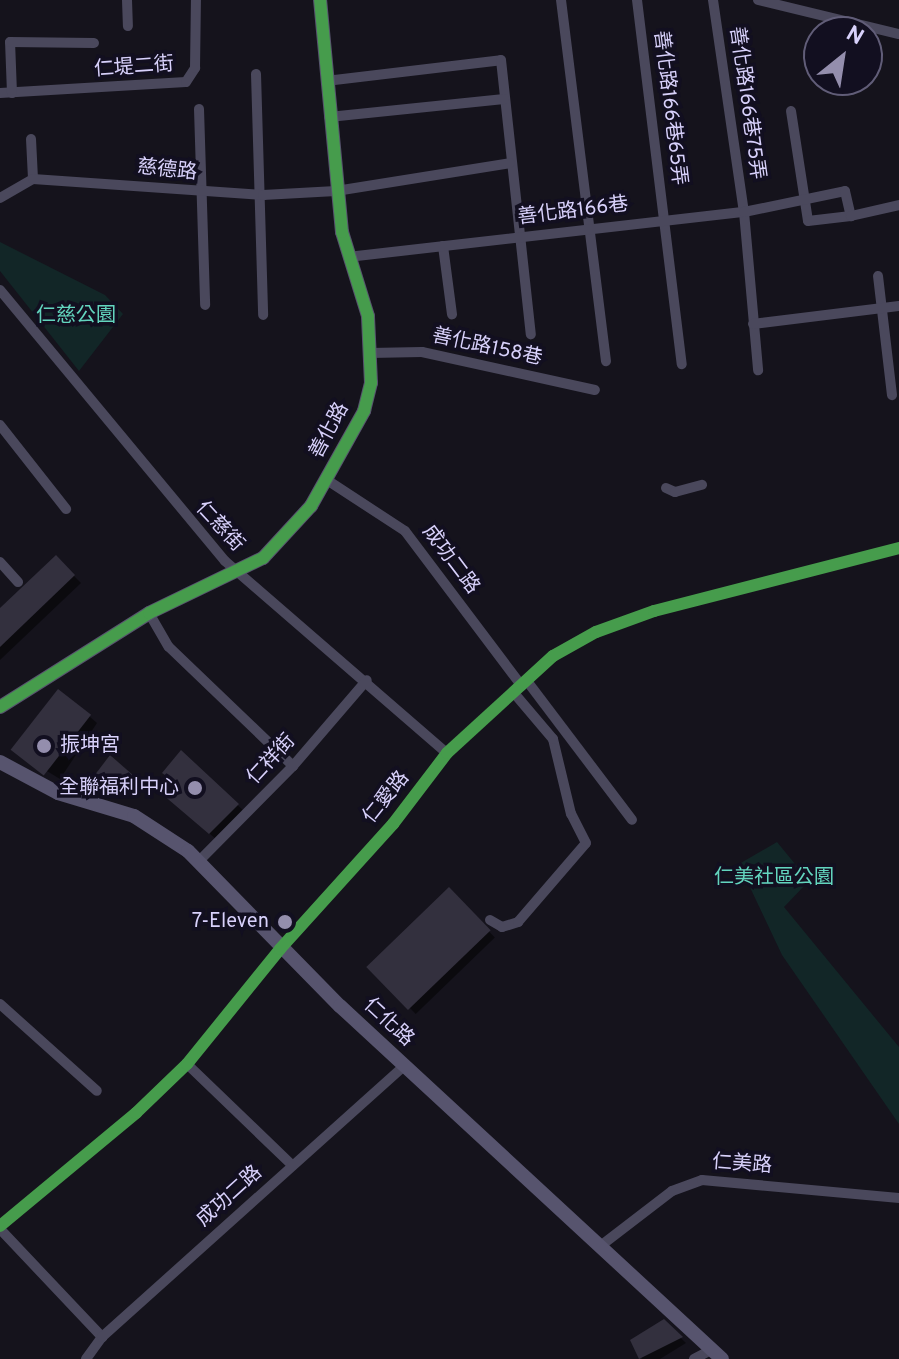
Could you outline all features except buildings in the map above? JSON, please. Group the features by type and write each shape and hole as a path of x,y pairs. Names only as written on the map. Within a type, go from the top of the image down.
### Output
{"main road":[{"name":"善化路","path":"0,707 149,613 237,572 281,542 327,480 369,399 367,307 348,257 336,191 320,0"},
{"name":"仁化路","path":"0,762 58,793 150,824 199,861 280,949 404,1066 603,1244 717,1354"}],"street":[{"path":"127,0 128,26"},
{"name":"仁堤二街","path":"6,93 186,82 195,68 196,0"},
{"path":"561,0 592,227 606,361"},
{"name":"善化路166巷65弄","path":"637,0 682,364"},
{"name":"善化路166巷75弄","path":"713,0 744,212 758,370"},
{"path":"758,0 899,34"},
{"path":"6,93 10,42 94,43"},
{"path":"326,81 501,60 531,334"},
{"path":"256,74 263,195 263,315"},
{"path":"329,117 504,99"},
{"path":"199,109 205,305"},
{"path":"791,111 801,200 808,221 851,216 899,205"},
{"path":"0,198 33,179 31,139"},
{"name":"慈德路","path":"33,179 263,195 336,191 510,163"},
{"name":"善化路166巷","path":"348,257 744,212 845,191 851,216"},
{"path":"443,246 452,314"},
{"path":"878,276 892,395"},
{"name":"仁慈街","path":"1,295 183,516 237,572 367,680 447,753"},
{"path":"753,324 899,306"},
{"name":"善化路158巷","path":"370,353 422,352 595,390"},
{"path":"0,425 66,509"},
{"name":"成功二路","path":"327,480 405,531 521,686 632,820"},
{"path":"666,488 675,492 702,485"},
{"name":"仁愛路","path":"0,1228 136,1113 187,1064 280,949 393,824 447,753 553,656 596,632 654,611 899,548"},
{"path":"0,562 18,582"},
{"path":"149,613 169,647 293,766"},
{"name":"仁祥街","path":"199,861 293,766 367,680"},
{"name":"成功二路","path":"490,920 502,927 518,922 586,843 571,814 553,739 521,686"},
{"path":"0,1004 97,1091"},
{"path":"187,1064 292,1165"},
{"name":"成功二路","path":"86,1359 102,1337 404,1066"},
{"name":"仁美路","path":"603,1244 672,1191 702,1180 899,1198"},
{"path":"0,1228 102,1337"},
{"path":"694,1359 717,1354"}],"green space":[{"name":"仁慈公園","path":"0,242 105,295 123,314 79,371 0,271"},
{"name":"仁美社區公園","path":"777,842 809,881 784,907 899,1047 899,1124 782,955 739,864"}],"cycle path":[{"path":"0,707 149,613 263,558 311,506 364,411 371,383 368,316 342,232 320,0"},
{"path":"0,1226 136,1113 187,1064 280,949 393,824 447,753 553,656 596,632 654,611 899,548"}],"place":[{"name":"振坤宮","path":"44,746"},
{"name":"全聯福利中心","path":"195,788"},
{"name":"7-Eleven","path":"285,922"}]}
